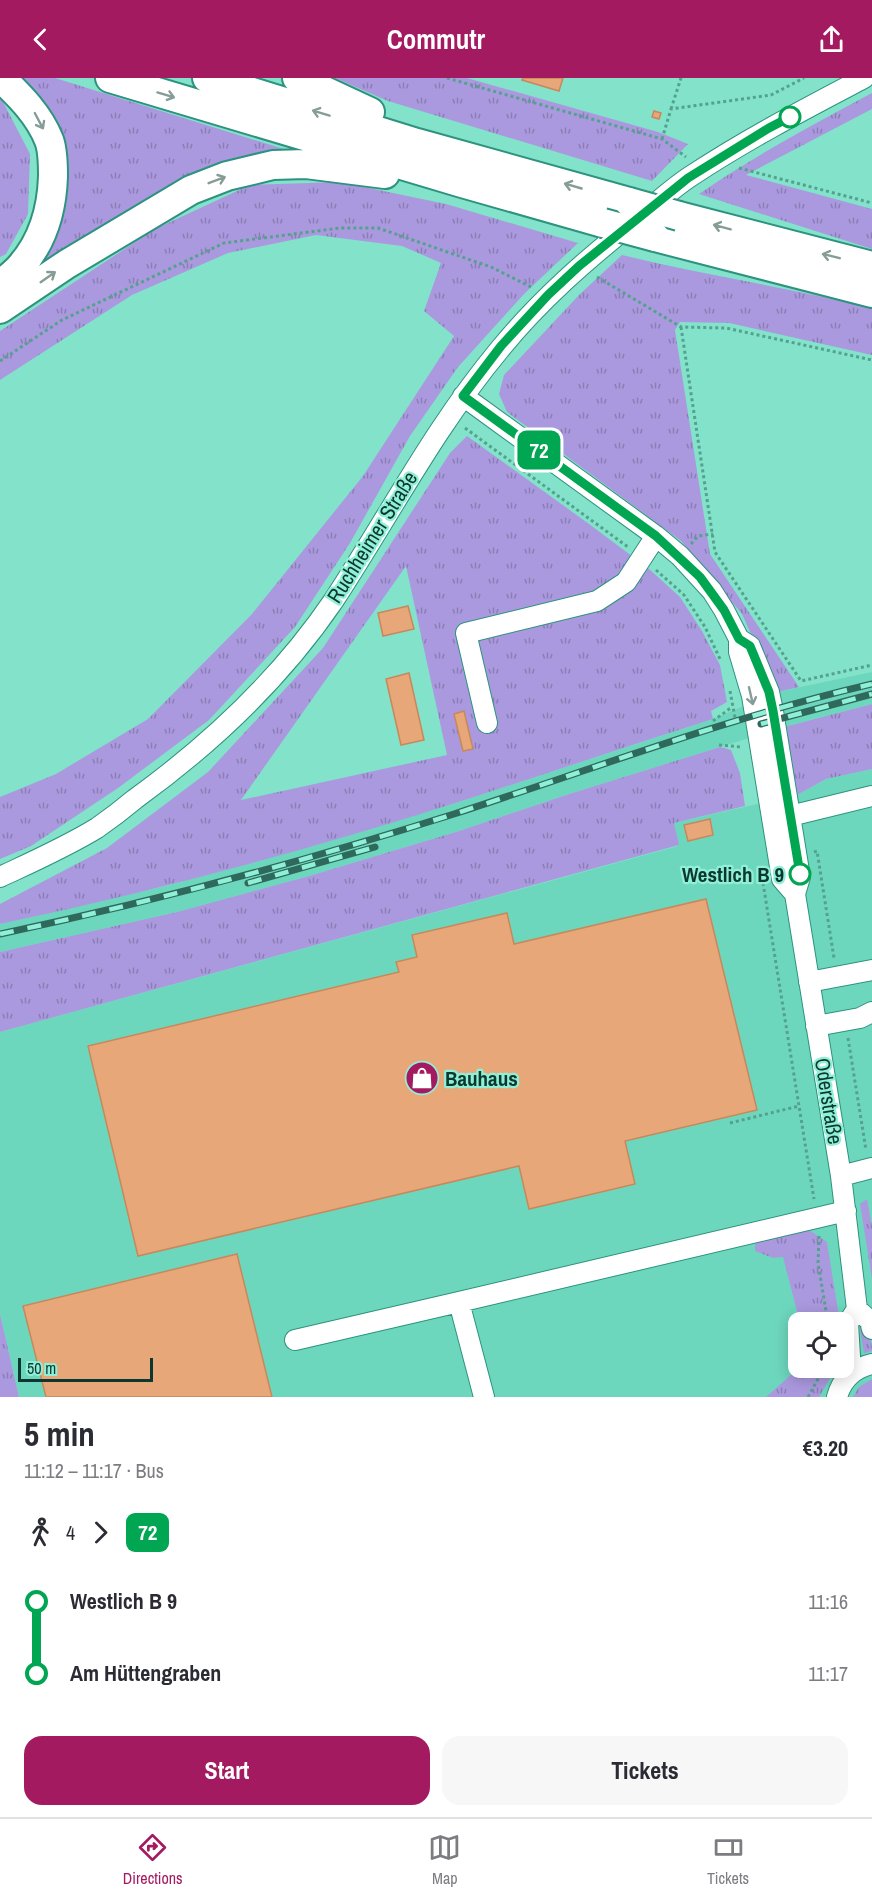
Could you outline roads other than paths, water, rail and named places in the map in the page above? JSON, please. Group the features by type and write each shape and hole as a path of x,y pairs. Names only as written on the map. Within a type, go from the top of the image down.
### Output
{"highway":[{"path":"0,285 21,267 45,227 52,198 53,166 50,141 34,112 1,78"},
{"path":"110,78 603,223 872,293"},
{"path":"207,78 417,143 679,216 872,266"},
{"path":"297,78 368,111 417,143"},
{"path":"0,309 67,264 191,190 227,176 273,165 306,164 462,183"}],"street":[{"name":"Ruchheimer Straße","path":"0,877 96,828 160,782 229,723 278,671 324,614 413,471 463,396 501,346 548,295 579,266 688,178 722,164 769,128 864,78"},
{"name":"Oderstraße","path":"463,396 656,536 680,556 706,584 724,610 739,639 739,652 752,696 782,879 795,894"},
{"path":"487,723 466,633 597,601 626,582 656,536"},
{"name":"Oderstraße","path":"739,639 750,646 769,692 775,720 800,877 795,894 846,1211 857,1309 854,1314"},
{"path":"790,816 872,796"},
{"path":"809,982 872,970"},
{"path":"816,1026 868,1018"},
{"path":"841,1176 872,1168"},
{"path":"295,1340 846,1211"},
{"path":"459,1302 484,1397"},
{"path":"857,1309 870,1321 872,1329"},
{"path":"854,1372 872,1364"},
{"path":"837,1397 847,1378"}],"railway":[{"path":"0,934 228,880 342,848 454,814 662,744 766,712 872,684"},
{"path":"761,724 872,694"},
{"path":"248,883 375,847"}],"place":[{"name":"Westlich B 9","path":"800,874"},
{"name":"Bauhaus","path":"422,1078"}]}
